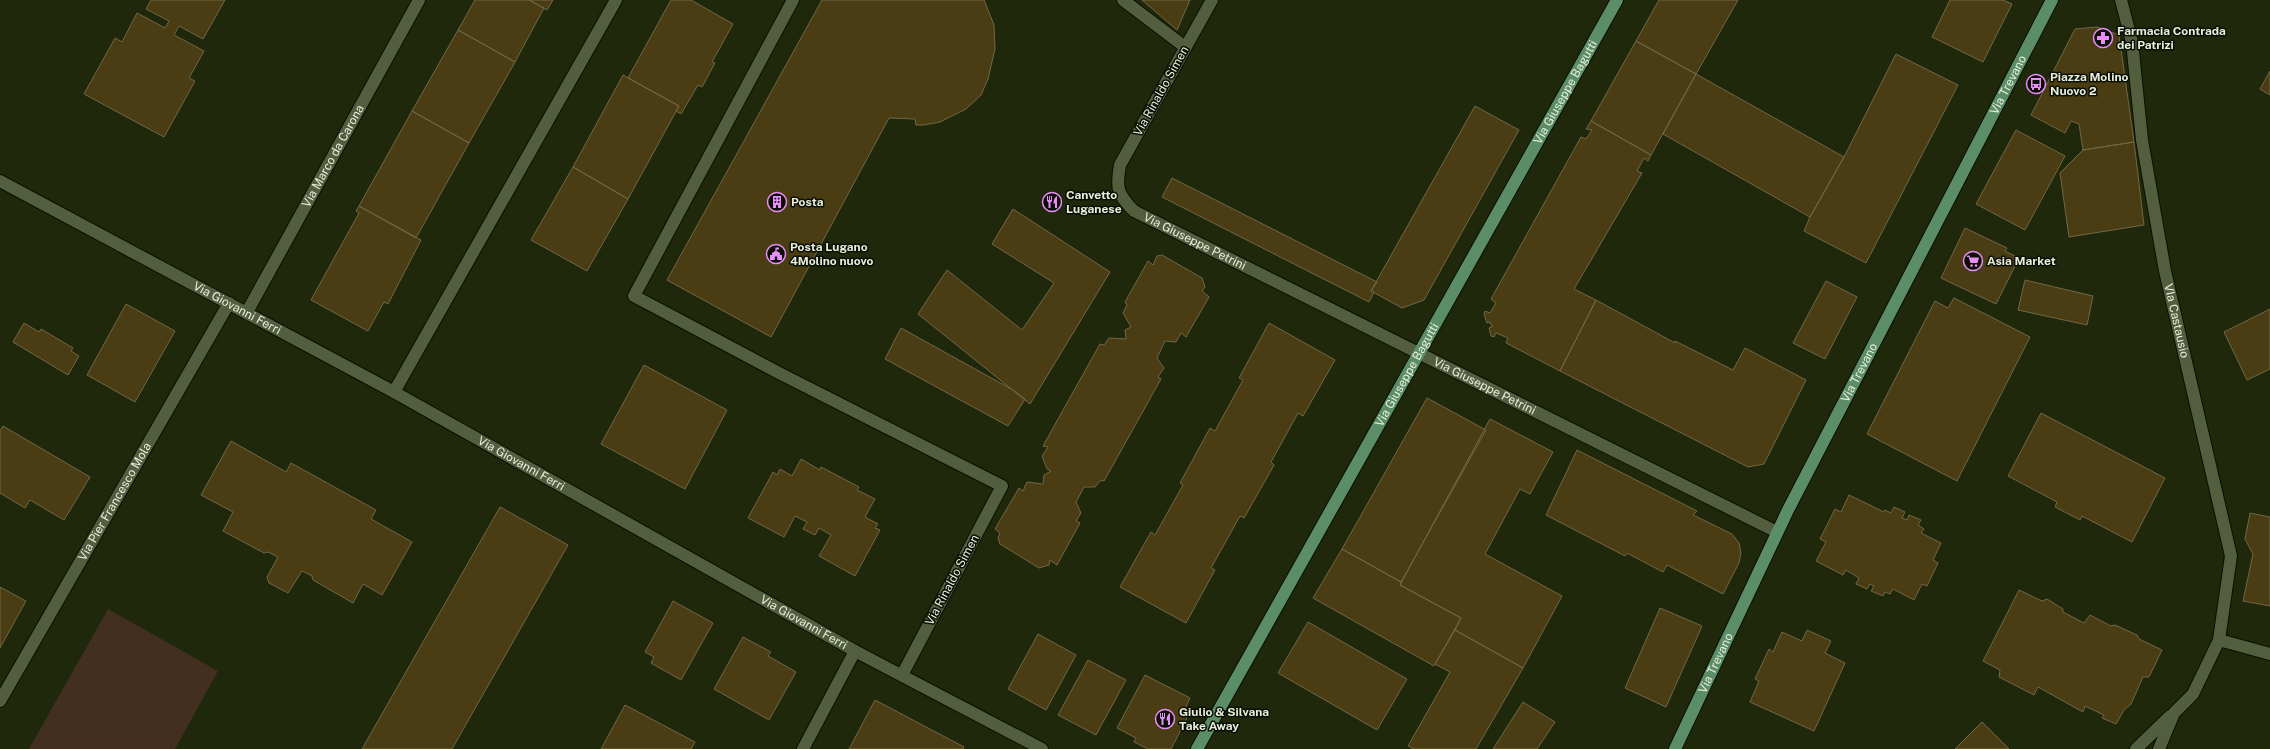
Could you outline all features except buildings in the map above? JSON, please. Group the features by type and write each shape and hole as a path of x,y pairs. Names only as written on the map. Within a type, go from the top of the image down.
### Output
{"main road":[{"name":"Via Giuseppe Bagutti","path":"1197,749 1617,0"},
{"name":"Via Trevano","path":"1676,749 1777,532 2052,0"}],"street":[{"name":"Via Marco da Carona","path":"247,312 419,0"},
{"path":"394,392 616,0"},
{"name":"Via Rinaldo Simen","path":"793,0 634,296 779,373 1002,486 902,675"},
{"path":"1123,0 1185,48"},
{"name":"Via Rinaldo Simen","path":"1117,185 1120,165 1212,0"},
{"name":"VIa Castausio","path":"2121,0 2132,42 2142,140 2165,271 2231,556 2219,640"},
{"name":"Via Giovanni Ferri","path":"0,181 394,392 855,652 902,675 1042,749"},
{"name":"Via Giuseppe Petrini","path":"1117,185 1125,202 1134,211 1148,219 1777,532"},
{"name":"Via Pier Francesco Mola","path":"0,701 229,303"},
{"path":"2136,749 2194,694 2219,640 2270,654"},
{"path":"803,749 855,652"},
{"path":"2159,749 2174,713"}],"shaded area":[{"path":"108,609 218,671 175,749 29,749"}],"place":[{"name":"Farmacia Contrada dei Patrizi","path":"2103,38"},
{"name":"Piazza Molino Nuovo 2","path":"2036,84"},
{"name":"Posta","path":"777,202"},
{"name":"Canvetto Luganese","path":"1052,202"},
{"name":"Posta Lugano 4Molino nuovo","path":"776,254"},
{"name":"Asia Market","path":"1973,261"},
{"name":"Giulio & Silvana Take Away","path":"1165,719"}]}
